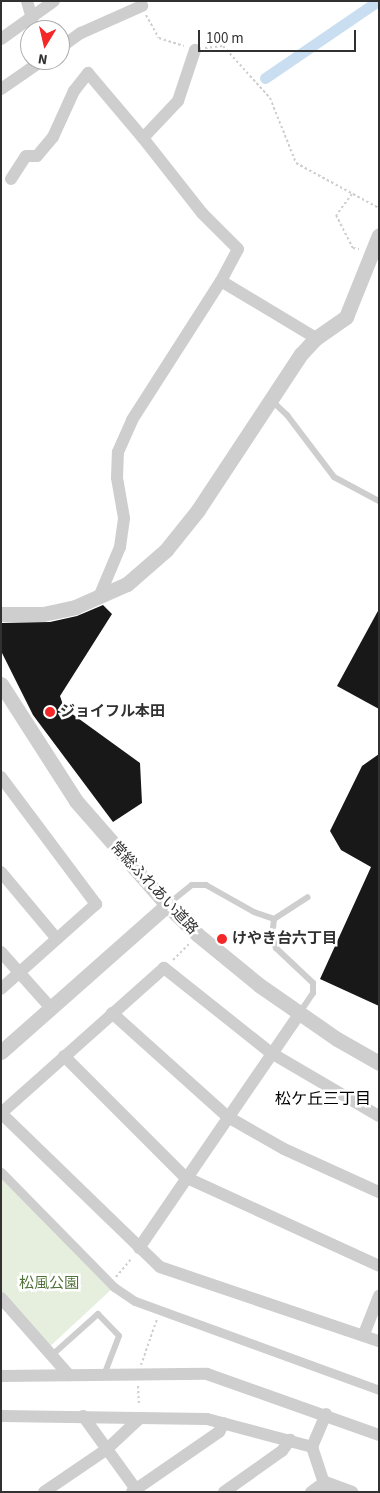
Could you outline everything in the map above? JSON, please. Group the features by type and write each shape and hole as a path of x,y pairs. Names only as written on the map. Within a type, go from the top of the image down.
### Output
{"street":[{"path":"27,1 32,18"},
{"path":"1,40 54,1"},
{"path":"70,41 81,33 142,6"},
{"path":"143,138 178,101 195,50"},
{"path":"1,89 29,70"},
{"path":"11,179 26,156 37,156 53,137 74,91 88,73 143,138 202,213 238,249 222,280 132,420 118,452 117,478 124,518 120,547 99,597"},
{"path":"1,614 54,612 99,597 127,584 166,550 198,510 271,400 316,338 346,317 379,234"},
{"path":"222,280 316,338"},
{"name":"常総ふれあい道路","path":"1,684 76,801 167,905 198,935 299,1014 379,1063"},
{"path":"1,777 96,904 1,989"},
{"path":"1,872 57,939"},
{"path":"1,1052 167,905"},
{"path":"1,952 50,1007"},
{"path":"379,1116 271,1053 164,968 1,1113 160,1266 379,1340"},
{"path":"112,1013 228,1116 284,1149 379,1192"},
{"path":"140,1248 185,1177 299,1014"},
{"path":"64,1056 185,1177 379,1266"},
{"path":"1,1172 111,1284 135,1301 379,1390"},
{"path":"364,1334 379,1296"},
{"path":"1,1298 69,1375"},
{"path":"1,1376 207,1374 326,1414 379,1435"},
{"path":"326,1414 312,1447 326,1487"},
{"path":"1,1416 207,1419 312,1447"},
{"path":"83,1416 135,1491 219,1432 224,1423"},
{"path":"44,1492 106,1449 139,1419"},
{"path":"224,1492 282,1451 290,1440"},
{"path":"311,1492 326,1487 352,1492"}],"lane":[{"path":"271,400 287,415 334,477 379,501"},
{"path":"167,905 192,885 206,885 254,912 274,919"},
{"path":"274,919 308,897"},
{"path":"274,919 272,937 276,948 313,983 313,993 299,1014"},
{"path":"51,1356 98,1314 119,1336 104,1375"}],"path":[{"path":"142,6 158,38 195,50 223,46 270,98 296,163 379,208"},
{"path":"352,194 336,215 353,248 372,250"},
{"path":"164,968 198,935"},
{"path":"111,1284 140,1248"},
{"path":"139,1419 138,1375 160,1310"}],"green space":[{"name":"松風公園","path":"1,1175 114,1287 46,1350 1,1298"}],"building":[{"name":"ジョイフル本田","path":"103,605 112,614 60,696 64,708 140,763 142,803 113,822 33,715 1,651 1,623 50,622 77,616"},
{"path":"379,609 379,709 337,686"},
{"path":"379,754 379,1006 320,979 371,867 341,850 330,831 362,766"}],"waterway":[{"path":"265,78 378,1"}],"place":[{"name":"ジョイフル本田","path":"50,712"},
{"name":"けやき台六丁目","path":"222,939"}],"district":[{"name":"松ケ丘三丁目","path":"323,1099"}]}
